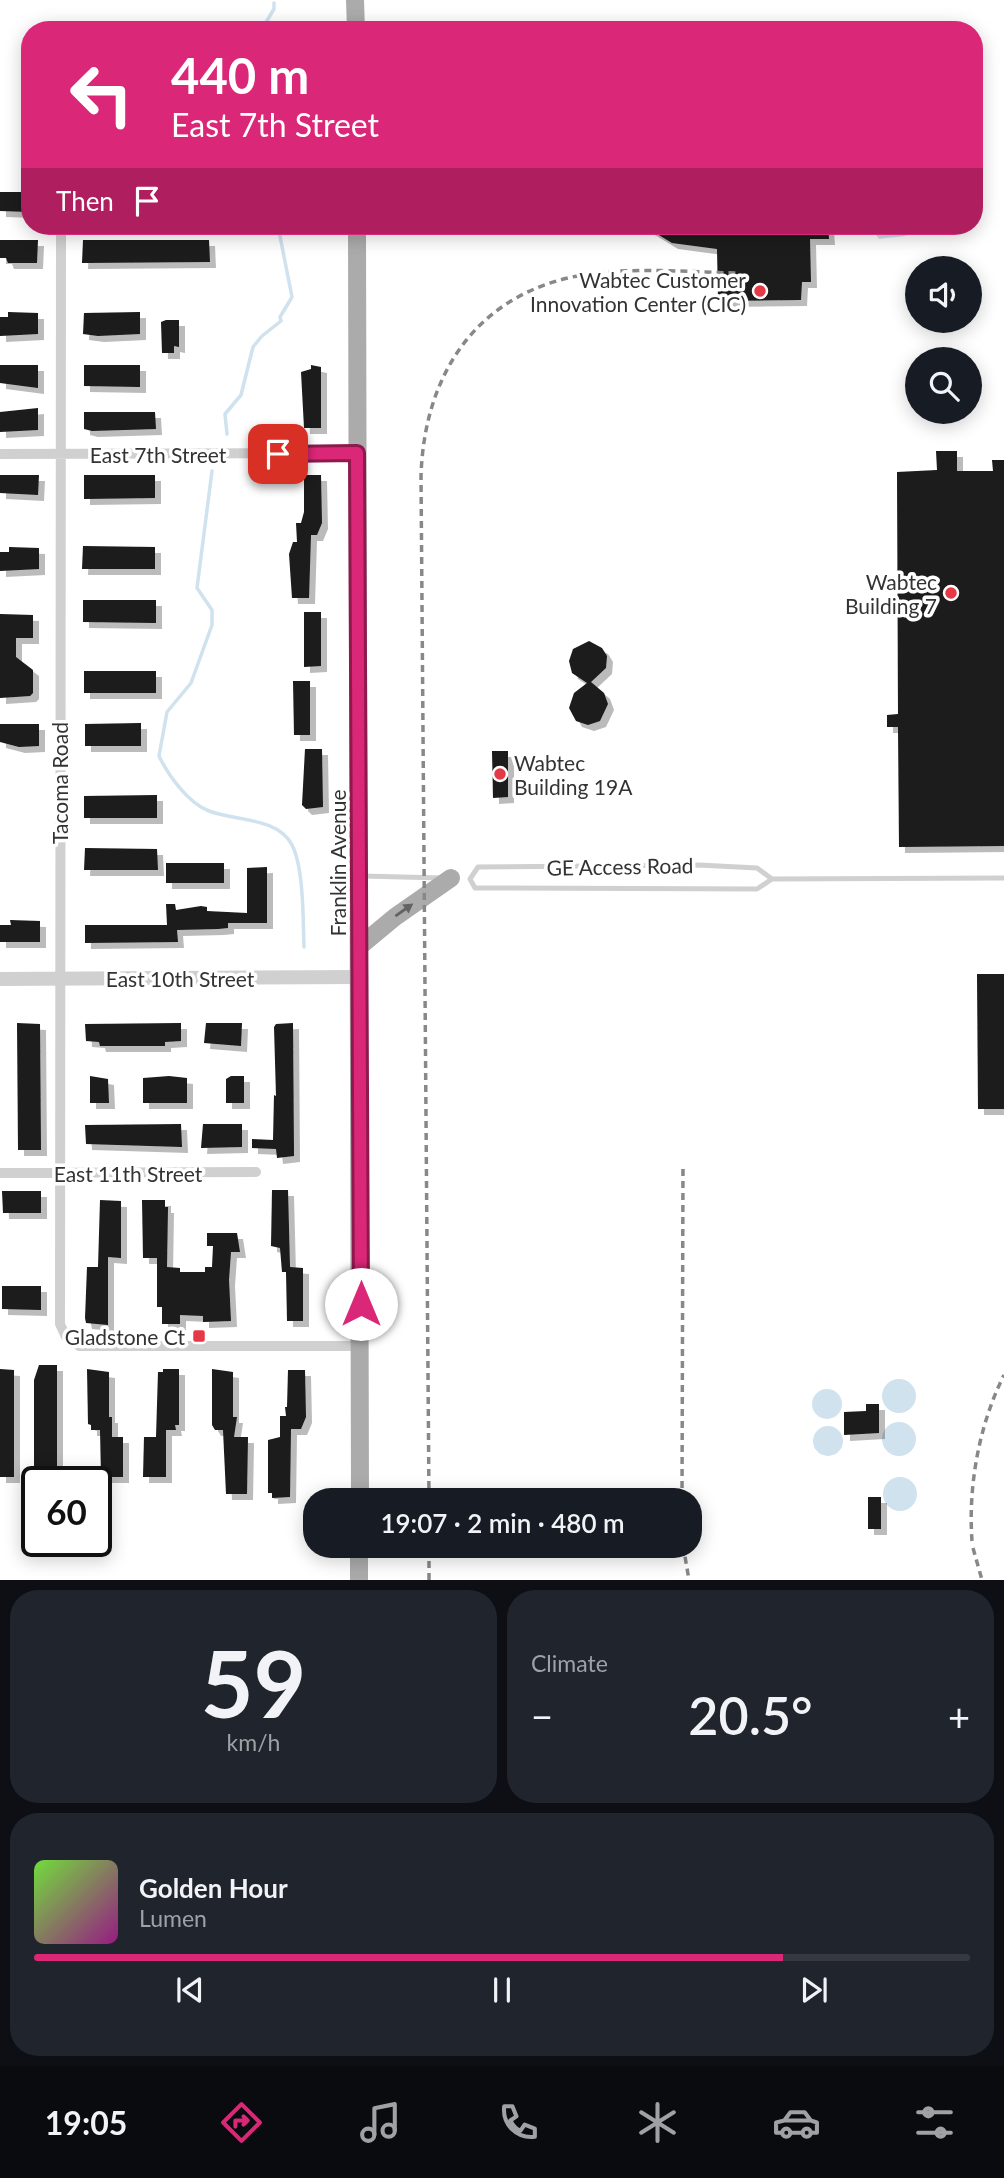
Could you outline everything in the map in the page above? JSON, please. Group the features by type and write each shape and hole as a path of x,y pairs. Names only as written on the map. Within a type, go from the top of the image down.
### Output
{"main road":[{"path":"355,0 356,21"},
{"name":"Franklin Avenue","path":"357,235 360,1488"},
{"path":"360,946 395,917 451,878"},
{"path":"359,1558 359,1580"}],"street":[{"name":"Tacoma Road","path":"61,235 60,1324 67,1338 79,1346 360,1346"},
{"name":"East 7th Street","path":"0,454 357,453"},
{"name":"East 10th Street","path":"0,979 359,977"},
{"name":"East 11th Street","path":"0,1173 256,1172"}],"lane":[{"name":"GE Access Road","path":"470,879 478,867 699,864 757,868 772,879"},
{"name":"GE Access Road","path":"359,876 470,879"},
{"name":"GE Access Road","path":"470,879 475,887 757,889 772,879 1004,878"}],"water":[{"path":"876,235 908,235 879,239"},
{"path":"899,1379 911,1384 916,1396 911,1408 899,1413 887,1408 882,1396 887,1384"},
{"path":"827,1389 837,1394 842,1404 837,1414 827,1419 817,1414 812,1404 817,1394"},
{"path":"899,1422 911,1427 916,1439 911,1451 899,1456 887,1451 882,1439 887,1427"},
{"path":"828,1426 834,1427 842,1435 842,1447 834,1455 828,1456 822,1455 814,1447 813,1441 814,1435 822,1427"},
{"path":"900,1477 912,1482 917,1494 912,1506 900,1511 888,1506 883,1494 888,1482"}],"building":[{"path":"0,192 21,192 21,212 0,211"},
{"name":"Wabtec Customer Innovation Center (CIC)","path":"659,235 829,235 829,239 810,239 811,282 802,282 801,300 718,301 717,249 672,243"},
{"path":"0,240 38,240 37,263 8,263 6,258 0,258"},
{"path":"83,240 209,240 210,262 82,263"},
{"path":"8,312 38,313 38,334 0,336 0,317 8,317"},
{"path":"140,312 140,334 83,334 84,313"},
{"path":"179,320 179,347 174,346 174,353 162,353 161,322"},
{"path":"0,365 38,365 38,388 0,383"},
{"path":"84,365 140,365 140,387 84,386"},
{"path":"311,365 321,367 321,428 304,428 301,372 311,369"},
{"path":"38,408 38,430 0,432 0,412"},
{"path":"84,412 155,412 156,429 92,431 84,429"},
{"name":"Wabtec Building 7","path":"936,451 957,451 957,471 993,471 992,460 1004,460 1004,846 899,847 898,727 887,727 887,715 898,714 897,472 937,470"},
{"path":"0,475 39,475 38,495 0,493"},
{"path":"84,475 155,475 155,498 84,499"},
{"path":"304,475 321,475 322,523 317,535 311,535 309,598 292,598 289,554 293,542 297,542 296,523 301,523 304,512"},
{"path":"83,546 155,547 155,569 82,569"},
{"path":"9,547 39,548 39,569 0,571 0,552 9,552"},
{"path":"83,600 156,600 156,623 83,622"},
{"path":"304,612 321,612 321,666 304,667"},
{"path":"0,614 33,615 33,638 16,638 16,657 33,670 33,693 30,696 0,698"},
{"path":"589,641 602,648 607,656 606,668 591,682 604,693 608,704 600,721 588,725 576,721 569,708 574,693 587,683 572,673 569,661 573,649"},
{"path":"84,671 156,671 156,693 84,693"},
{"path":"293,681 310,681 310,735 294,735"},
{"path":"141,723 141,746 85,746 85,724"},
{"path":"0,724 39,724 39,746 19,747 0,742"},
{"path":"305,749 322,749 323,807 306,809 302,805"},
{"name":"Wabtec Building 19A","path":"492,751 508,751 508,797 493,798"},
{"path":"157,795 157,818 84,818 84,796"},
{"path":"85,848 157,849 158,870 84,870"},
{"path":"166,863 224,863 224,883 166,883"},
{"path":"267,867 267,923 228,923 228,928 177,930 178,942 85,943 85,925 167,925 166,904 175,904 176,910 201,906 207,907 207,911 247,913 247,868"},
{"path":"10,920 40,921 40,942 0,942 0,925 11,925"},
{"path":"977,974 1004,974 1004,1109 978,1109"},
{"path":"17,1023 40,1024 41,1150 18,1150"},
{"path":"181,1023 181,1041 165,1042 165,1046 100,1046 99,1042 86,1041 85,1024"},
{"path":"206,1023 242,1023 241,1046 204,1043"},
{"path":"293,1023 294,1156 277,1158 276,1149 252,1148 252,1139 273,1140 274,1095 276,1096 274,1027 276,1024"},
{"path":"90,1076 108,1079 109,1103 90,1103"},
{"path":"231,1076 244,1076 244,1103 226,1103 226,1079"},
{"path":"143,1078 187,1078 187,1103 143,1103"},
{"path":"181,1124 182,1147 86,1144 85,1125"},
{"path":"203,1124 242,1124 242,1147 201,1148"},
{"path":"272,1190 288,1190 290,1267 303,1268 303,1321 287,1321 286,1272 282,1272 280,1248 271,1246"},
{"path":"2,1191 41,1191 41,1213 3,1213"},
{"path":"100,1200 121,1201 121,1258 108,1257 108,1325 86,1323 85,1318 87,1267 98,1267"},
{"path":"142,1200 165,1200 165,1207 168,1207 167,1267 180,1268 180,1272 205,1272 205,1267 212,1267 213,1246 207,1246 207,1233 237,1233 240,1252 231,1252 229,1280 231,1321 203,1322 203,1316 180,1315 180,1324 162,1324 162,1307 157,1307 157,1258 143,1258"},
{"path":"2,1286 41,1286 41,1310 2,1309"},
{"path":"39,1365 57,1365 57,1466 34,1466 34,1380"},
{"path":"0,1369 14,1370 14,1477 0,1477"},
{"path":"87,1369 109,1372 109,1417 112,1417 112,1437 123,1437 123,1477 112,1477 112,1466 101,1466 100,1430 91,1430 91,1425 88,1424"},
{"path":"163,1369 179,1369 179,1425 175,1425 176,1430 166,1430 166,1477 143,1477 144,1437 156,1437 158,1372 163,1372"},
{"path":"212,1369 233,1372 233,1417 237,1417 234,1437 248,1437 247,1494 226,1494 223,1430 215,1430 212,1425"},
{"path":"288,1370 305,1370 306,1417 301,1429 291,1429 290,1497 272,1498 272,1493 268,1493 268,1440 280,1437 280,1416 286,1416"},
{"path":"866,1404 879,1404 879,1433 844,1435 844,1412 866,1411"},
{"path":"868,1497 881,1497 881,1529 868,1529"}],"waterway":[{"path":"267,21 274,9 274,3"},
{"path":"227,434 225,414 241,395 253,347 281,321 280,317 292,297 280,235"},
{"path":"212,471 197,588 212,610 212,625 191,683 167,712 159,756 180,788 201,807 277,829 292,845 299,867 304,947"}],"railway":[{"path":"429,1488 421,476 424,441 432,407 444,376 460,348 481,324 507,304 537,288 572,277 612,272 654,270 736,273"},
{"path":"682,1488 683,1165"},
{"path":"972,1541 972,1499 977,1456 988,1414 1004,1375"},
{"path":"973,1548 982,1580"},
{"path":"429,1558 429,1580"},
{"path":"685,1558 689,1580"}],"place":[{"name":"Wabtec Customer Innovation Center (CIC)","path":"760,291"},
{"name":"Wabtec Building 7","path":"951,593"},
{"name":"Wabtec Building 19A","path":"500,774"},
{"name":"Gladstone Ct","path":"199,1336"}],"route":[{"path":"278,454 357,453 361,1304"}]}
